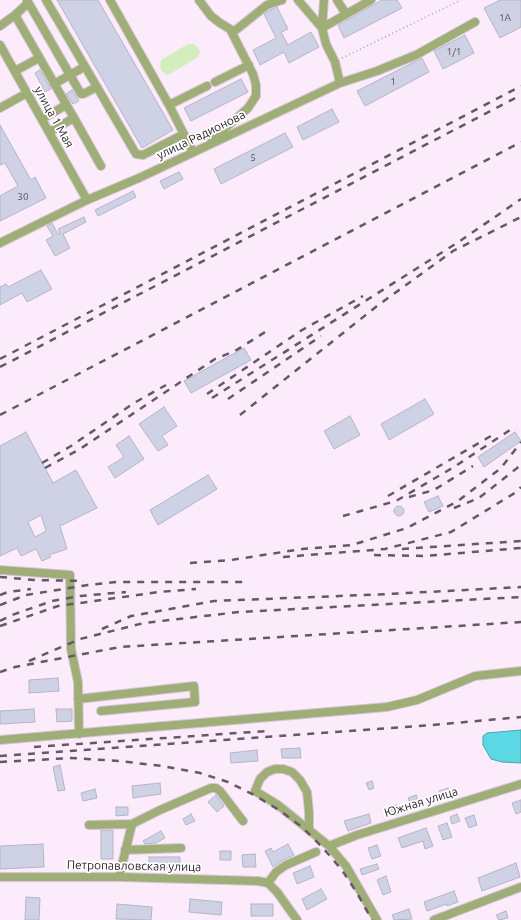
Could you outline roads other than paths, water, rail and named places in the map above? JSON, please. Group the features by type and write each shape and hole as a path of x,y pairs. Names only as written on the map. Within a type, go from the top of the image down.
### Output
{"street":[{"path":"46,0 136,154 143,155 184,134"},
{"path":"110,0 169,105 193,152"},
{"path":"199,0 211,16 230,29 249,65 256,85 256,96 248,108 206,146"},
{"path":"232,34 267,5 282,0"},
{"path":"298,0 322,28"},
{"path":"324,0 322,28 326,44 335,62 340,83"},
{"path":"337,0 346,14"},
{"path":"322,28 371,0"},
{"path":"27,1 81,94 84,94 97,87"},
{"path":"0,26 27,4 27,1"},
{"path":"15,15 101,166"},
{"name":"улица Радионова","path":"0,243 87,200 139,178 340,83 378,71 416,55 475,22"},
{"name":"улица 1 Мая","path":"0,45 87,200"},
{"path":"15,71 39,58"},
{"path":"215,82 249,65"},
{"path":"54,84 84,67"},
{"path":"169,105 207,86"},
{"path":"0,108 27,93"},
{"path":"42,119 66,105"},
{"path":"49,132 74,118"},
{"path":"0,570 70,575 71,649 78,682 79,734"},
{"path":"0,740 387,708 417,700 475,676 521,671"},
{"path":"78,699 194,686 195,702 101,711"},
{"path":"309,829 307,792 300,780 292,772 283,769 275,769 267,772 260,779 255,791 278,805 329,846 346,866 377,920"},
{"name":"Южная улица","path":"329,846 356,835 521,784"},
{"path":"89,825 132,824 211,788 216,788 220,791 243,821"},
{"path":"119,877 132,824"},
{"path":"125,850 181,848"},
{"path":"297,920 277,892 268,883 276,872 286,865 316,852"},
{"name":"Петропавловская улица","path":"0,877 119,877 258,881 268,883"},
{"path":"434,920 521,887"}],"water":[{"path":"521,730 521,763 502,762 491,759 483,745 483,736 487,733"}],"railway":[{"path":"0,359 521,86"},
{"path":"0,367 521,95"},
{"path":"0,415 521,142"},
{"path":"212,398 460,241 521,199"},
{"path":"240,415 377,306 453,251 521,217"},
{"path":"207,394 302,330 363,296"},
{"path":"45,468 80,449 215,359 235,351 270,329"},
{"path":"228,399 321,336"},
{"path":"42,463 71,446 134,403 166,385"},
{"path":"343,516 396,501 454,467 510,430"},
{"path":"388,496 496,433"},
{"path":"190,563 231,560 302,549 352,545 407,528 458,501 501,468 521,442"},
{"path":"454,508 479,498 521,465"},
{"path":"409,497 434,490 473,466"},
{"path":"283,557 385,549 451,532 518,491 521,487"},
{"path":"402,549 521,541"},
{"path":"374,555 425,556 521,548"},
{"path":"0,577 34,580 84,581"},
{"path":"0,605 26,595 116,582 243,582"},
{"path":"102,629 131,616 214,601 521,587"},
{"path":"0,595 8,592 31,589"},
{"path":"0,626 58,606 159,592 196,589"},
{"path":"0,621 12,615 52,601 80,596 126,592"},
{"path":"29,661 80,639 144,623 239,612 521,597"},
{"path":"0,672 15,667 120,647 521,622"},
{"path":"0,756 432,725 521,717"},
{"path":"34,747 267,731"},
{"path":"0,762 71,758 119,761 162,766 200,773 228,782 279,810 302,827 342,870 372,920"}]}
